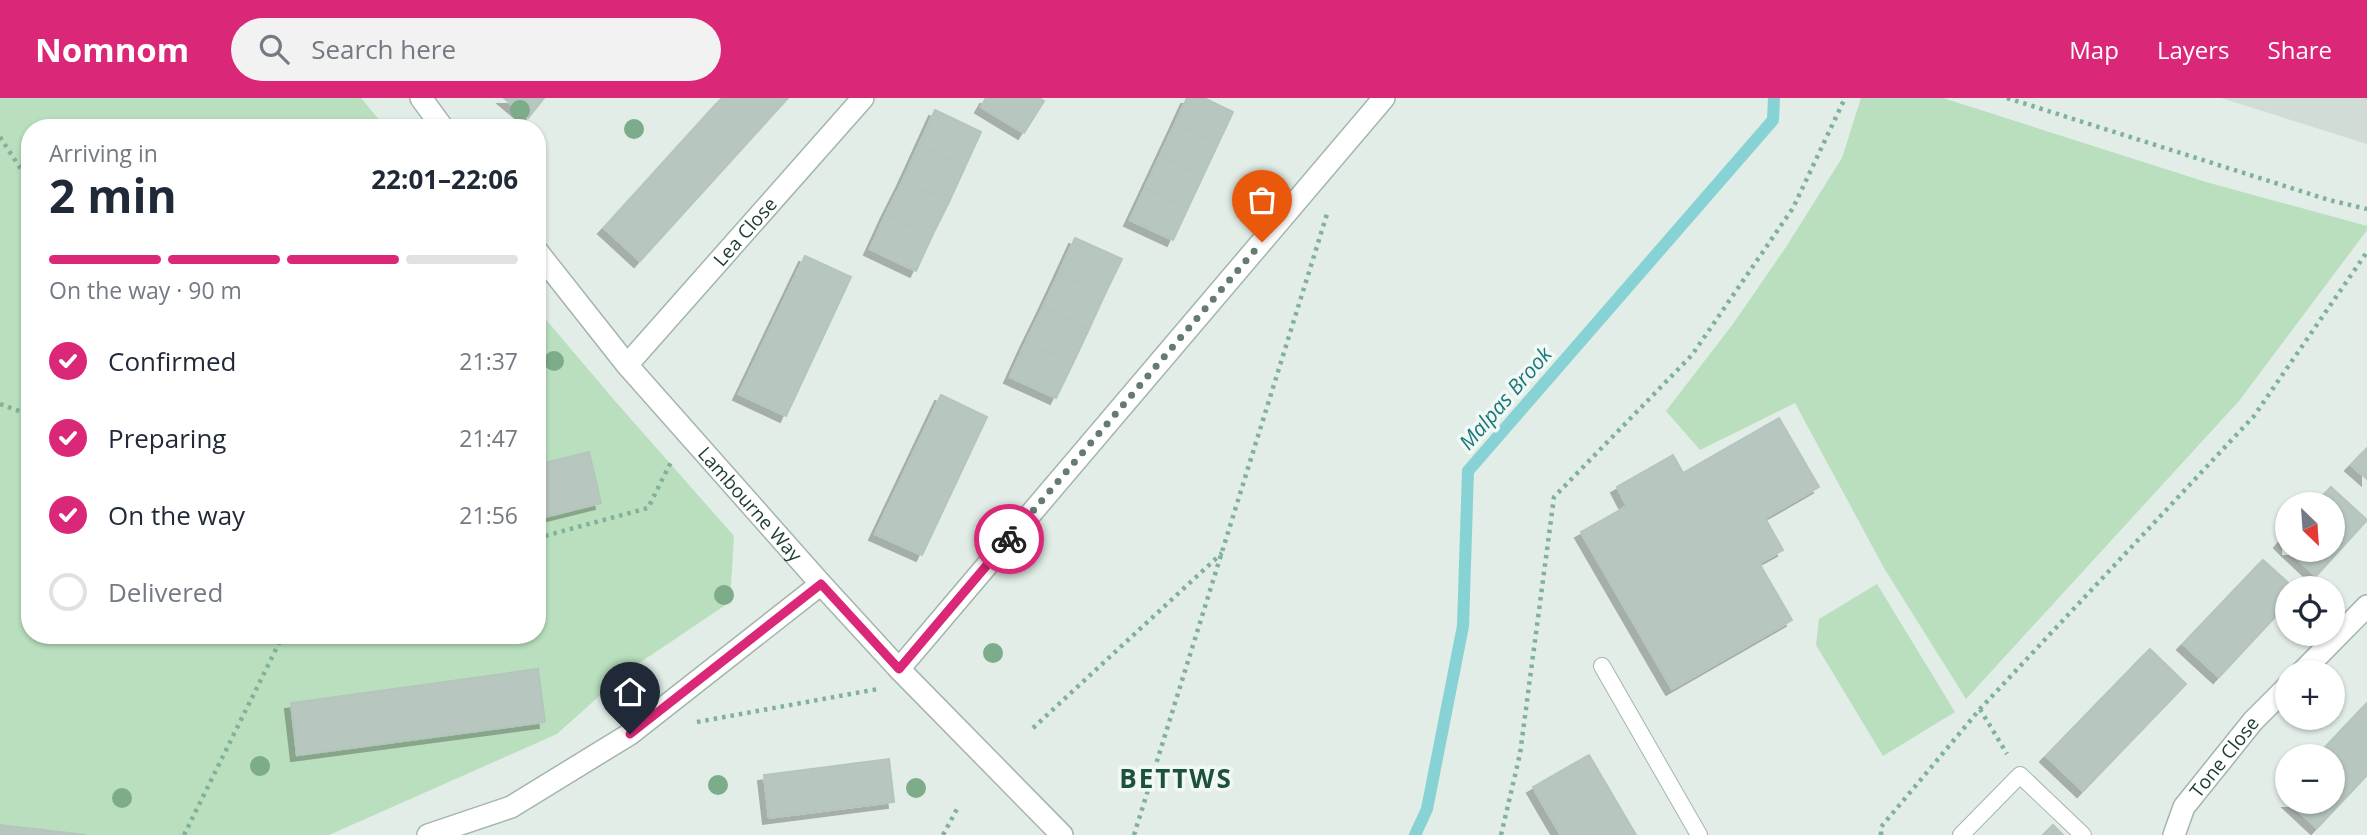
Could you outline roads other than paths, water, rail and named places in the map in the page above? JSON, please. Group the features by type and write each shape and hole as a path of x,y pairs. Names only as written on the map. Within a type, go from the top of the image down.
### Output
{"street":[{"path":"421,98 436,119"},
{"name":"Lea Close","path":"627,365 863,98"},
{"path":"906,676 1384,98"},
{"name":"Lambourne Way","path":"546,262 627,365 821,584 906,676 1062,835"},
{"path":"428,835 511,807 630,734 821,584"},
{"path":"2314,660 2367,606"},
{"name":"Tone Close","path":"2174,835 2184,807 2253,721 2275,699"}],"lane":[{"path":"1602,666 1699,835"},
{"path":"1961,835 2020,775 2083,835"}],"waterway":[{"name":"Malpas Brook","path":"1415,835 1427,809 1463,626 1468,471 1773,120 1774,98"}],"district":[{"name":"BETTWS","path":"1176,778"}]}
